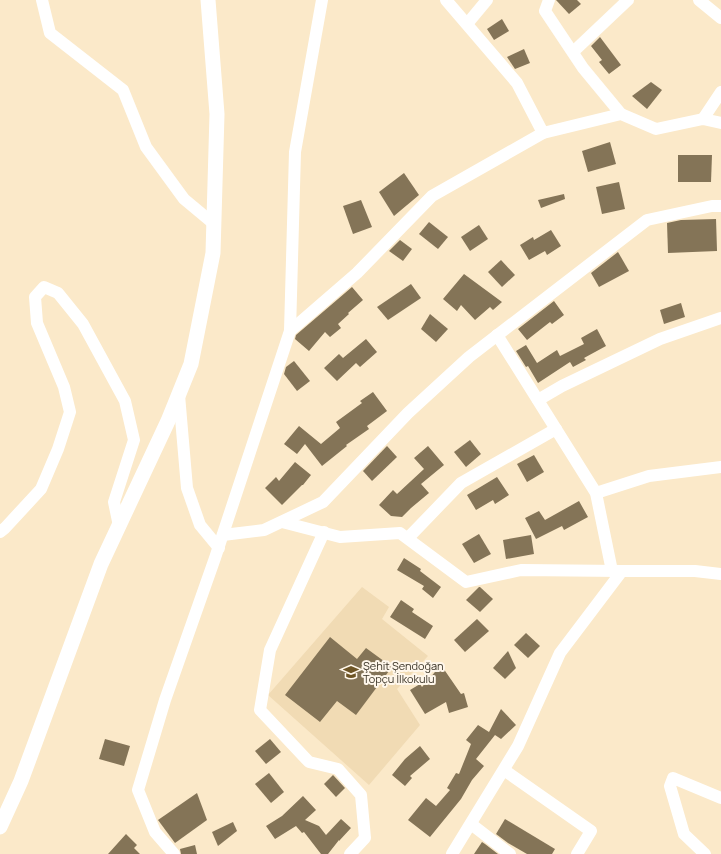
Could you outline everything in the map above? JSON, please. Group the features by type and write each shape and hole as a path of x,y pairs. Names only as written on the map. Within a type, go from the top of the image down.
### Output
{"street":[{"path":"42,0 50,33 123,90 146,147 184,199 214,224"},
{"path":"0,827 21,781 101,564 168,421 191,364 213,253 217,114 208,0"},
{"path":"174,854 155,832 138,790 164,700 219,548 290,331 295,152 322,0"},
{"path":"446,0 517,83 543,133"},
{"path":"467,24 488,0"},
{"path":"549,0 545,11 583,68 621,114 656,129 703,119 721,123"},
{"path":"573,52 628,0"},
{"path":"699,0 721,18"},
{"path":"703,119 721,92"},
{"path":"290,331 358,273 432,196 543,133 621,114"},
{"path":"223,535 264,530 324,502 408,413 469,356 647,220 712,206 721,206"},
{"path":"0,532 41,489 58,449 70,412 64,388 37,324 35,298 44,287 58,293 82,324 125,401 134,440 114,502 120,526"},
{"path":"538,400 562,386 660,339 721,318"},
{"path":"452,854 518,746 560,653 617,571 596,493 497,334"},
{"path":"179,394 187,488 200,525 219,548"},
{"path":"408,538 461,483 556,429"},
{"path":"596,493 649,476 721,467"},
{"path":"282,522 340,536 400,533 466,582 521,570 695,571 721,574"},
{"path":"324,532 270,650 260,710 309,762 338,769 361,795 365,838 350,854"},
{"path":"504,770 590,831 577,854"},
{"path":"705,854 684,834 670,786 673,778 721,798"},
{"path":"471,824 510,854"}],"shaded area":[{"name":"Şehit Şendoğan Topçu İlkokulu","path":"362,587 389,607 382,619 428,656 397,689 420,725 369,785 268,695"}],"building":[{"path":"556,0 577,0 581,4 569,14"},
{"path":"502,19 509,31 494,40 487,29"},
{"path":"600,37 621,65 609,74 599,62 602,60 591,46"},
{"path":"524,49 530,63 515,69 507,57"},
{"path":"651,82 662,90 647,109 632,96"},
{"path":"610,142 616,164 588,172 582,151"},
{"path":"678,155 712,155 711,182 678,182"},
{"path":"404,173 419,195 394,216 379,192"},
{"path":"619,182 625,209 602,214 596,187"},
{"path":"564,194 565,199 541,208 538,200"},
{"path":"361,200 372,227 353,234 343,206"},
{"path":"716,219 717,251 668,253 667,223 681,220"},
{"path":"429,222 448,237 438,249 419,234"},
{"path":"479,225 488,239 470,251 461,237"},
{"path":"551,230 561,246 547,255 545,251 529,260 520,245 533,237 534,240"},
{"path":"400,240 412,249 403,261 389,251"},
{"path":"618,252 629,271 599,287 591,273"},
{"path":"501,260 515,275 502,287 488,272"},
{"path":"464,274 502,302 493,310 490,307 475,320 461,305 457,311 443,299"},
{"path":"411,284 421,298 388,320 377,307"},
{"path":"352,287 363,300 338,324 341,328 330,337 325,332 309,351 295,339 296,335"},
{"path":"554,301 564,315 552,324 550,322 527,340 518,329"},
{"path":"681,303 685,317 664,324 660,310"},
{"path":"430,314 448,329 436,342 421,329"},
{"path":"597,329 606,346 584,358 586,360 573,367 570,362 538,383 528,366 526,367 516,351 526,345 537,363 557,350 560,356 584,344 581,338"},
{"path":"366,339 377,352 360,367 356,363 337,381 324,368 339,354 343,358"},
{"path":"294,361 310,381 297,391 284,374 286,367"},
{"path":"373,392 387,411 367,426 369,429 346,445 347,446 322,466 305,444 297,454 284,444 299,426 321,444 340,428 336,422 362,403 360,401"},
{"path":"470,440 481,454 466,467 454,452"},
{"path":"387,446 397,457 372,481 363,471"},
{"path":"428,446 444,465 421,484 429,493 402,517 391,516 379,505 393,490 397,494 424,469 414,458"},
{"path":"534,455 544,472 527,482 517,464"},
{"path":"295,462 311,475 282,505 265,488 276,477 279,481"},
{"path":"497,477 509,495 495,504 493,500 476,510 467,495"},
{"path":"579,501 588,517 564,530 562,526 536,539 525,518 539,511 545,520"},
{"path":"479,534 491,554 474,563 462,544"},
{"path":"531,535 534,554 506,559 503,540"},
{"path":"404,558 421,569 420,571 441,587 433,598 422,589 424,586 397,570"},
{"path":"479,587 493,599 480,612 466,600"},
{"path":"401,600 414,609 412,612 433,626 425,639 390,617"},
{"path":"477,619 489,631 465,652 454,640"},
{"path":"526,633 540,646 528,658 514,645"},
{"path":"330,637 357,659 366,648 392,667 356,715 337,701 320,722 285,695"},
{"path":"508,651 516,668 505,679 493,668"},
{"path":"441,665 461,694 464,693 468,707 449,713 446,702 425,714 410,690 420,684 422,687"},
{"path":"501,709 516,725 501,739 495,735 476,759 484,766 472,780 461,799 430,837 408,820 426,798 436,806 450,790 447,788 456,773 459,774 471,744 466,740 478,725 489,732"},
{"path":"105,739 130,746 124,766 99,759"},
{"path":"270,739 281,752 266,764 255,751"},
{"path":"420,746 430,759 410,776 412,778 405,786 392,775 405,759"},
{"path":"269,773 284,792 271,803 255,784"},
{"path":"333,775 345,788 336,797 324,784"},
{"path":"197,793 207,820 175,843 158,820"},
{"path":"303,796 316,810 305,820 319,826 326,835 341,819 351,828 328,854 321,854 304,832 302,833 296,826 275,839 266,826 282,816"},
{"path":"505,819 555,849 552,854 527,854 508,843 496,834"},
{"path":"233,822 237,831 218,846 212,832"},
{"path":"126,834 137,845 134,848 140,854 108,854"},
{"path":"482,842 485,844 498,854 474,854"},
{"path":"195,845 197,854 181,854 180,849"}],"place":[{"name":"Şehit Şendoğan Topçu İlkokulu","path":"351,672"}]}
